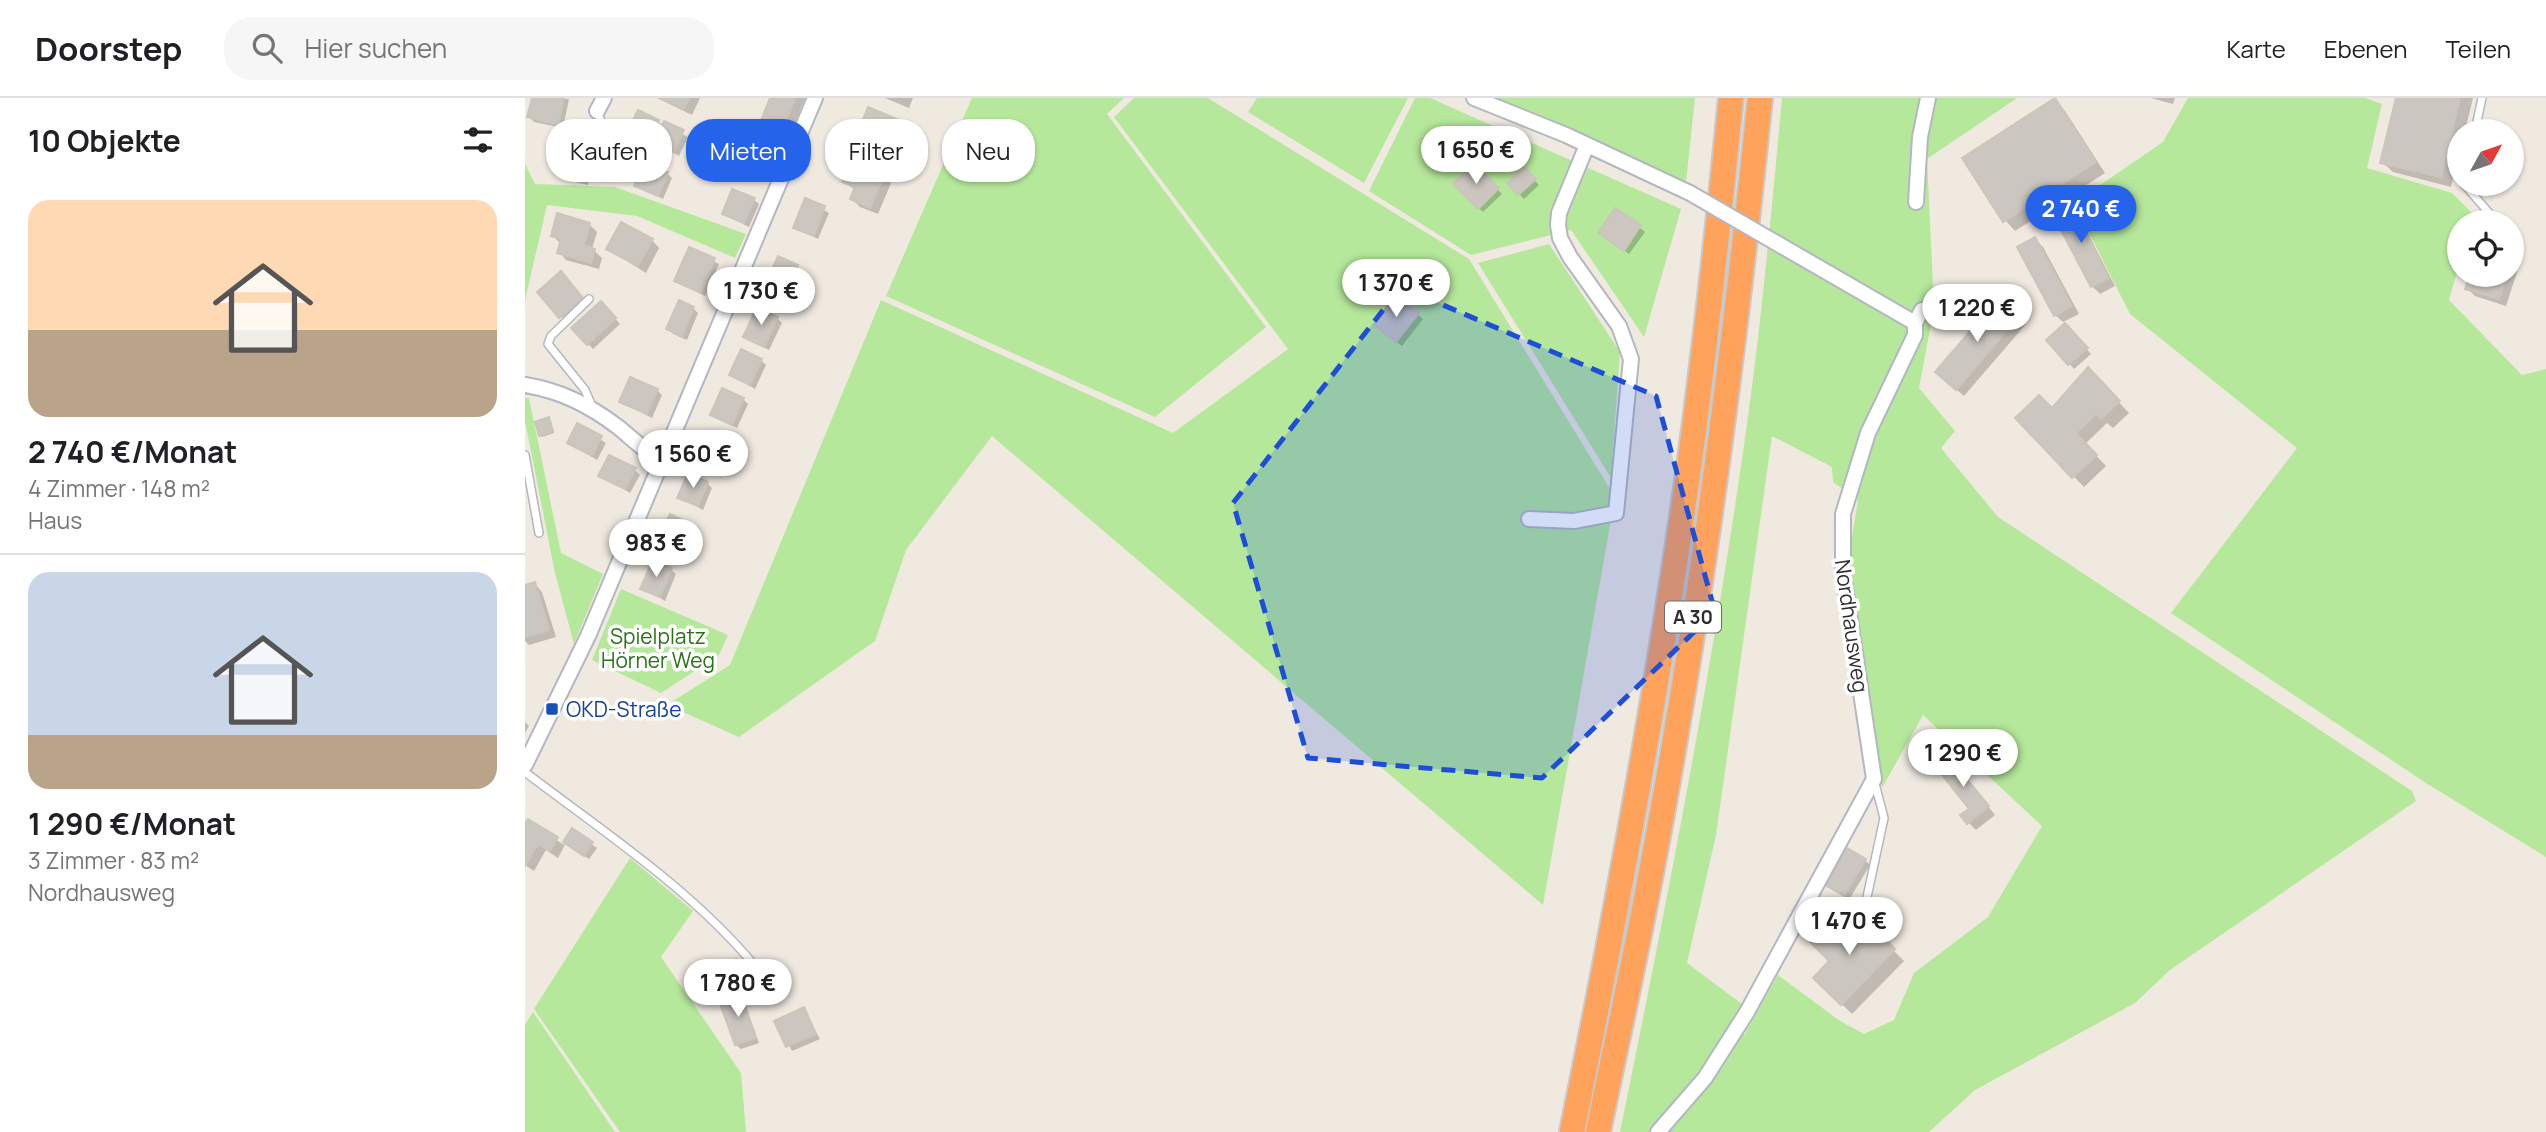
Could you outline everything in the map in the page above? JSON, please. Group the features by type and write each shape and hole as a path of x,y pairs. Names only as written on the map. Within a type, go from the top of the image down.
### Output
{"highway":[{"name":"A 30","path":"1572,1132 1626,865 1682,523 1715,264 1731,98"},
{"name":"A 30","path":"1598,1132 1648,893 1706,543 1732,355 1760,98"}],"street":[{"path":"525,765 588,636 815,98"},
{"name":"Nordhausweg","path":"1474,98 1587,145 1690,193 1792,252 1918,316 1915,335 1868,433 1843,514 1843,573 1874,779"},
{"path":"1916,202 1920,137 1928,98"},
{"path":"1529,519 1574,521 1616,513 1631,359 1619,326 1570,257 1560,238 1558,225 1559,213 1587,145"},
{"path":"525,385 551,390 594,410 649,453 662,459"},
{"path":"1658,1132 1705,1078 1747,1012 1874,779"}],"lane":[{"path":"2478,119 2482,98"},
{"path":"2472,196 2485,210"},
{"path":"589,299 551,336 548,344 585,390 594,410"},
{"path":"525,455 539,533"},
{"path":"525,772 633,853 725,930 755,966"},
{"path":"1867,897 1884,818 1874,779"}],"highlighted area":[{"path":"1401,287 1656,396 1715,612 1542,778 1308,758 1233,503"}],"green space":[{"path":"972,98 1124,98 1107,114 1266,327 1155,417 886,296 942,167 942,182 1035,182 1035,119 963,119"},
{"path":"1134,98 1208,98 1469,259 1615,497 1543,905 992,436 906,550 875,641 739,737 667,705 730,665 881,300 1173,433 1288,349 1114,117"},
{"path":"1257,98 1408,98 1364,183 1248,112"},
{"path":"1415,98 1430,98 1681,209 1644,337 1571,230 1471,255 1369,191"},
{"path":"1490,98 1695,98 1686,182"},
{"path":"1782,98 2017,98 1927,159 1934,308 1919,388 1955,431 1941,448 1998,517 2412,791 2416,801 2170,970 2135,1003 1975,1090 1929,1132 1620,1132 1673,867 1734,513 1752,383","holes":["1772,436 1832,467 1833,482 1858,500 1849,555 1882,788 1923,715 2042,826 1988,917 1914,973 1894,1020 1864,1034 1840,1021 1778,975 1744,1035 1742,1004 1687,963 1716,835"]},
{"path":"2188,98 2365,98 2382,104 2367,168 2447,192 2447,196 2455,196 2469,210 2447,210 2447,287 2453,287 2449,300 2522,375 2546,369 2546,857 2426,783 2171,613 2297,448 2130,314 2074,203 2163,142"},
{"path":"525,164 535,184 615,187 746,234 735,258 637,216 547,205 525,300"},
{"path":"1549,244 1620,352 1611,478 1478,263"},
{"path":"525,398 529,398 561,553 603,574 574,644 555,573 525,421"},
{"name":"Spielplatz Hörner Weg","path":"621,589 728,635 719,655 661,693 592,660"},
{"path":"630,858 693,911 661,957 741,1073 746,1132 620,1132 534,1009"},
{"path":"533,1012 615,1132 525,1132 525,1025"}],"building":[{"path":"532,98 564,98 559,119 546,119 546,122 527,117"},
{"path":"661,98 689,98 684,109"},
{"path":"770,98 795,98 787,119 762,119"},
{"path":"2055,98 2096,162 2003,222 1962,158"},
{"path":"2396,98 2460,98 2455,119 2447,119 2447,152 2441,177 2380,163"},
{"path":"868,107 897,119 863,119"},
{"path":"638,110 657,119 634,119"},
{"path":"672,125 684,130 674,152 672,151"},
{"path":"1473,163 1499,188 1478,209 1453,184"},
{"path":"1524,167 1536,179 1518,195 1507,183"},
{"path":"636,182 664,182 658,196 634,186"},
{"path":"842,182 881,182 870,208 850,199 855,187"},
{"path":"732,189 755,198 744,223 722,214"},
{"path":"805,198 825,206 814,236 793,228"},
{"path":"2071,204 2109,278 2091,287 2052,213"},
{"path":"1615,208 1641,225 1624,251 1598,233"},
{"path":"557,213 590,223 584,245 595,249 591,263 557,253 561,239 551,236"},
{"path":"621,222 653,239 638,266 606,249"},
{"path":"2035,237 2072,306 2054,316 2017,247"},
{"path":"689,247 715,258 701,293 674,281"},
{"path":"778,256 798,265 787,290 767,281"},
{"path":"561,271 583,298 559,318 537,292"},
{"path":"2466,287 2503,287 2499,299 2465,289"},
{"path":"1397,296 1419,313 1396,342 1374,325"},
{"path":"1999,298 2019,316 1956,390 1935,372"},
{"path":"679,300 694,307 682,336 666,329"},
{"path":"601,301 616,318 587,345 571,328"},
{"path":"757,307 778,317 764,347 743,337"},
{"path":"2065,323 2088,348 2068,365 2046,340"},
{"path":"741,349 762,359 750,385 729,375"},
{"path":"2088,367 2120,401 2101,419 2096,414 2076,433 2097,455 2072,478 2015,418 2039,395 2052,408"},
{"path":"630,377 658,389 647,414 619,402"},
{"path":"722,388 744,398 732,425 710,415"},
{"path":"549,417 553,431 539,436 535,422"},
{"path":"577,423 602,436 592,456 567,443"},
{"path":"706,431 728,440 717,467 695,457"},
{"path":"609,455 636,468 625,489 598,476"},
{"path":"688,473 708,482 698,506 677,498"},
{"path":"670,514 690,524 678,547 658,537"},
{"path":"653,560 672,568 660,597 640,589"},
{"path":"535,582 549,630 525,637 525,585"},
{"path":"1948,756 1989,806 1967,824 1960,815 1969,809 1935,766"},
{"path":"528,819 558,837 550,851 538,844 526,864 525,823"},
{"path":"572,828 593,842 584,856 563,842"},
{"path":"1847,848 1866,859 1844,896 1825,885"},
{"path":"1836,915 1856,934 1868,922 1895,949 1841,1005 1813,978 1829,961 1810,942"},
{"path":"736,959 748,990 724,998 713,968"},
{"path":"740,993 756,1038 735,1045 719,1001"},
{"path":"804,1007 816,1034 786,1047 774,1021"}],"place":[{"name":"OKD-Straße","path":"552,709"}]}
